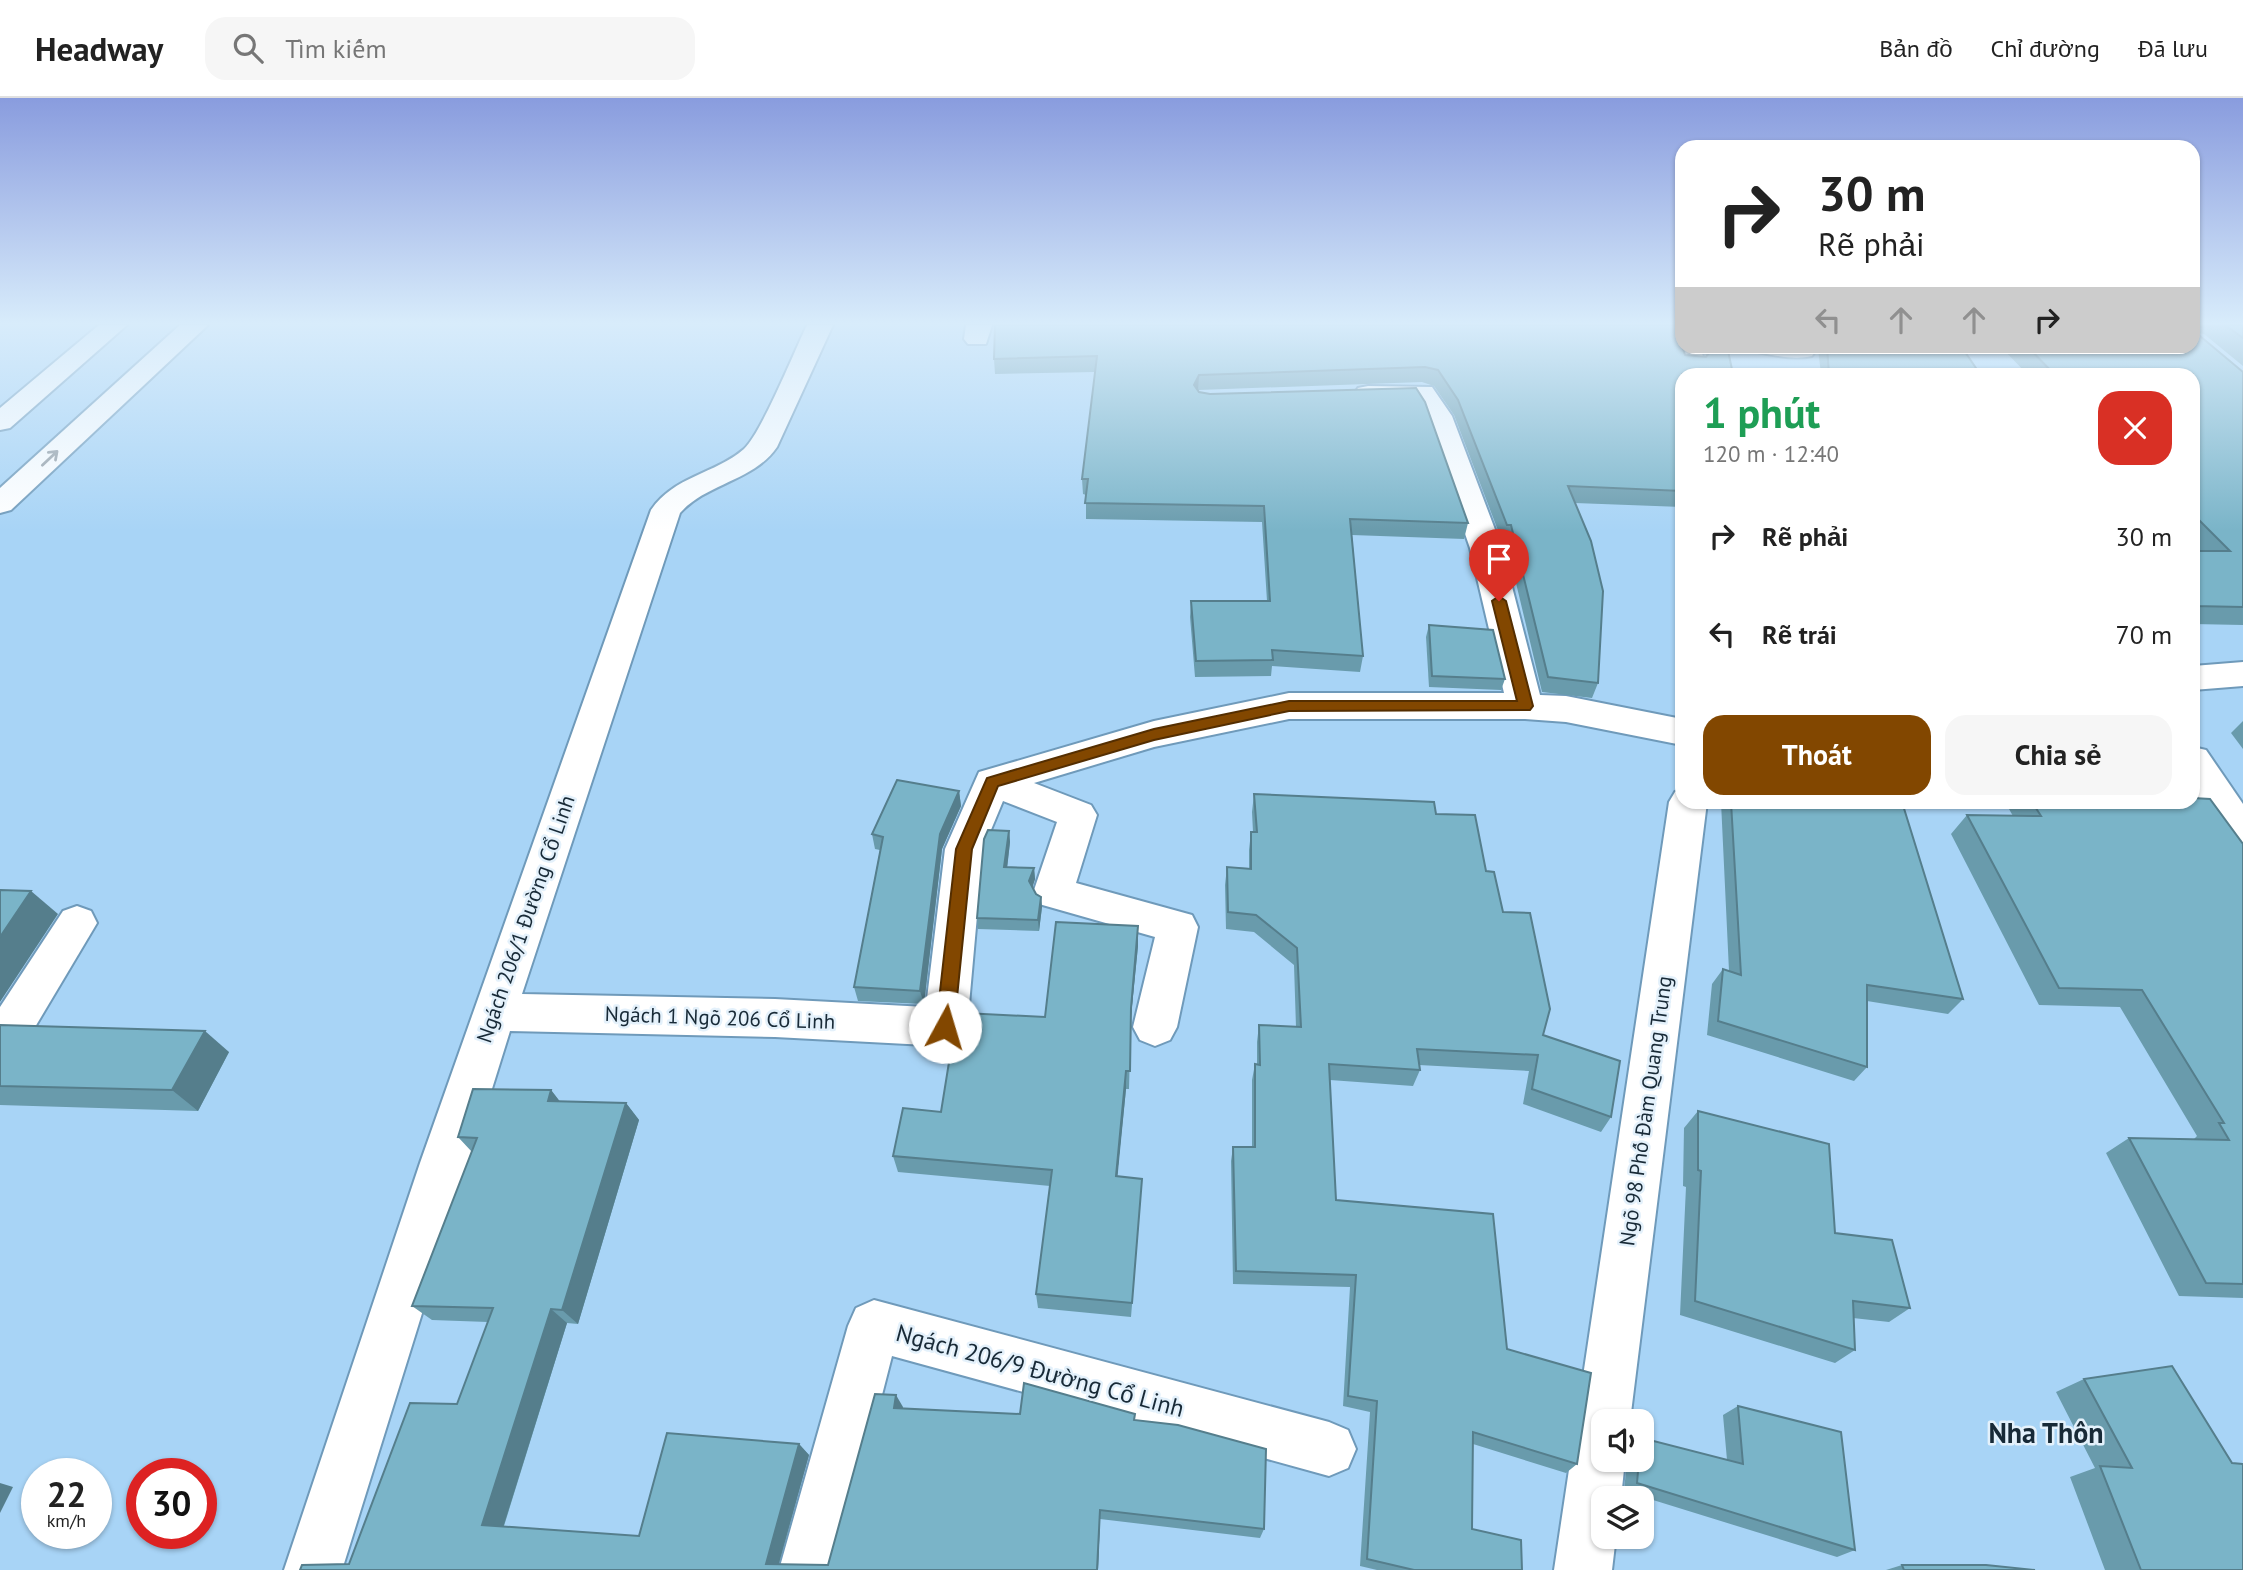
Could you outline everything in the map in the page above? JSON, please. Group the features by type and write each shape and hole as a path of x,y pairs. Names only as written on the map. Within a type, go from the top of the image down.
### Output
{"street":[{"path":"0,422 33,394"},
{"path":"0,504 120,394"},
{"name":"Ngách 206/1 Đường Cổ Linh","path":"313,1570 494,1012 666,510 674,499 692,486 752,459 763,447 788,394"},
{"path":"1345,394 1369,394"},
{"path":"1422,394 1438,416 1486,548 1525,706"},
{"path":"2219,676 2243,702"},
{"path":"992,782 1154,734 1289,706 1525,706 1566,709 1675,731"},
{"path":"2200,770 2243,834"},
{"path":"992,782 1079,816 1053,893 1178,927 1155,1027"},
{"name":"Ngách 1 Ngõ 206 Cổ Linh","path":"494,1012 775,1017 945,1027 964,849 992,782"},
{"name":"Ngõ 98 Phố Đàm Quang Trung","path":"1605,1409 1687,809"},
{"path":"0,1045 77,923"},
{"name":"Ngách 206/9 Đường Cổ Linh","path":"808,1570 874,1326 1329,1449"},
{"name":"Ngõ 98 Phố Đàm Quang Trung","path":"1583,1570 1596,1472"}],"building":[{"path":"1092,394 1420,394 1468,523 1350,519 1363,656 1272,650 1273,660 1196,661 1191,601 1270,601 1264,506 1085,503 1088,479 1082,479"},
{"path":"1454,394 1675,394 1675,491 1568,486 1591,541 1603,591 1598,683 1548,677 1511,525 1507,525"},
{"path":"2200,394 2243,394 2243,607 2200,606 2200,551 2230,551 2200,521"},
{"path":"1429,625 1493,630 1505,679 1432,676"},
{"path":"897,780 959,791 940,834 920,991 854,987 883,837 872,834"},
{"path":"1254,794 1434,802 1436,814 1475,815 1486,871 1494,872 1503,912 1530,913 1550,1009 1543,1035 1620,1061 1611,1117 1532,1089 1538,1055 1417,1049 1420,1070 1329,1064 1336,1200 1493,1214 1507,1349 1591,1373 1577,1464 1473,1432 1472,1529 1521,1540 1522,1570 1414,1570 1367,1559 1377,1401 1348,1396 1356,1275 1236,1271 1233,1147 1255,1147 1255,1064 1260,1065 1259,1025 1301,1027 1297,948 1256,915 1228,912 1227,867 1251,869 1251,832 1257,832"},
{"path":"2200,798 2210,799 2243,844 2243,1284 2206,1283 2129,1138 2229,1140 2219,1123 2224,1123 2142,990 2059,988 1967,815 2041,816 2036,809 2200,809"},
{"path":"1731,809 1904,809 1963,999 1867,985 1867,1067 1718,1021 1723,969 1741,975"},
{"path":"988,830 1009,831 1004,867 1034,868 1029,881 1036,894 1041,897 1038,920 977,918 984,839"},
{"path":"0,890 31,891 0,937"},
{"path":"1056,922 1138,926 1131,1008 1130,1071 1126,1071 1116,1176 1142,1179 1132,1303 1036,1294 1052,1170 893,1156 903,1108 941,1112 955,1025 964,1013 1045,1017"},
{"path":"0,1025 205,1031 172,1090 0,1086"},
{"path":"473,1089 551,1090 548,1101 626,1103 562,1310 551,1309 482,1525 639,1536 667,1433 799,1444 766,1564 828,1565 875,1394 896,1395 894,1408 1020,1414 1024,1383 1135,1414 1134,1420 1178,1425 1266,1449 1264,1529 1100,1510 1097,1570 300,1570 302,1565 349,1564 410,1403 457,1404 493,1308 412,1306 477,1138 458,1137"},
{"path":"1698,1111 1829,1144 1835,1233 1892,1240 1910,1308 1853,1301 1855,1350 1695,1301 1701,1171 1698,1170"},
{"path":"2172,1366 2232,1463 2243,1464 2243,1570 2141,1570 2100,1466 2132,1468 2084,1379"},
{"path":"1738,1406 1841,1432 1855,1550 1654,1488 1654,1486 1637,1483 1638,1472 1654,1472 1654,1441 1743,1464"},
{"path":"1902,1565 1986,1565 2035,1570 1904,1570"}],"district":[{"name":"Nha Thôn","path":"2046,1433"}],"route":[{"path":"945,1027 964,849 992,782 1154,734 1289,706 1525,706 1499,601"}]}
